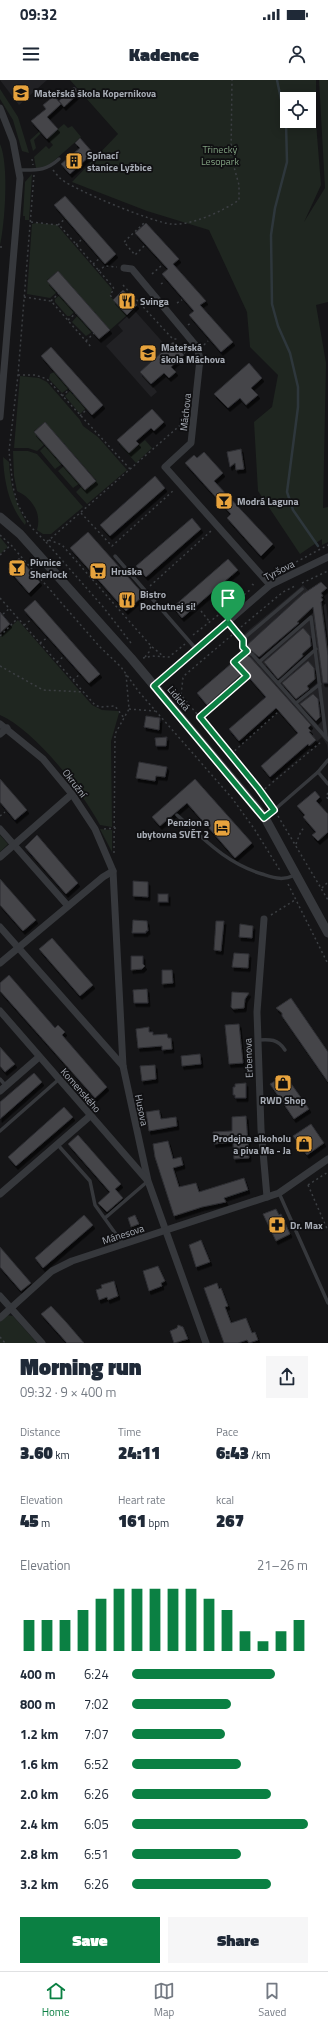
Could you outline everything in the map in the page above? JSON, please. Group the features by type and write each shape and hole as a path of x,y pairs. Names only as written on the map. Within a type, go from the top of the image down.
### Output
{"street":[{"path":"0,108 13,141 20,170 3,338 0,416"},
{"name":"Máchova","path":"124,268 132,269 197,347 200,359 192,443 165,466 270,585"},
{"name":"Lidická","path":"0,517 20,534 154,686 264,818 297,874 328,933"},
{"name":"Tyršova","path":"154,686 270,585 328,557"},
{"name":"Okružní","path":"0,724 7,728 43,759 72,794 95,829 113,871"},
{"path":"0,734 7,728"},
{"path":"0,857 72,794"},
{"path":"0,829 68,906"},
{"path":"0,963 68,906 113,871"},
{"name":"Husova","path":"113,871 123,1066 148,1181 206,1343"},
{"name":"Erbenova","path":"264,919 257,1012 262,1129 267,1197"},
{"path":"0,927 123,1066"},
{"name":"Komenského","path":"0,1011 58,1080 148,1181"},
{"path":"0,1091 39,1057"},
{"path":"0,1194 90,1116"},
{"name":"Mánesova","path":"0,1318 52,1271 72,1261 279,1193 328,1159"},
{"path":"0,1296 42,1343"}],"lane":[{"path":"20,170 44,170 59,159"},
{"path":"115,556 196,649"},
{"path":"243,640 302,589"},
{"path":"259,662 311,617 327,739"},
{"path":"228,622 243,640 243,647 252,654 327,739"},
{"path":"278,683 316,649"},
{"path":"296,703 320,684"},
{"path":"264,818 318,772 328,760"},
{"path":"318,772 328,784"},
{"path":"177,815 222,856 231,862 279,879 285,879 297,874"},
{"path":"258,1040 276,1040 285,1050"},
{"path":"0,1079 6,1086"},
{"path":"0,1131 58,1080"},
{"path":"57,1144 90,1181 93,1190 93,1201 123,1244"},
{"path":"105,1218 148,1181"},
{"path":"279,1193 328,1303"}],"path":[{"path":"50,167 61,179 87,192 155,220 172,225 204,218 225,210 240,200 232,156 232,80"},
{"path":"32,159 34,167"},
{"path":"34,173 18,375 9,451 13,487 18,505 31,527 104,608 134,647"},
{"path":"58,225 66,218"},
{"path":"31,222 58,225 113,287 114,289 110,295 113,299"},
{"path":"144,223 124,242 135,255 144,246"},
{"path":"76,245 83,238"},
{"path":"93,264 100,258"},
{"path":"98,271 105,266 124,268"},
{"path":"152,274 161,266"},
{"path":"161,284 165,281"},
{"path":"123,285 172,339 182,339"},
{"path":"51,301 58,294"},
{"path":"23,297 51,301 92,348"},
{"path":"177,303 182,300"},
{"path":"68,320 76,313"},
{"path":"86,340 94,333"},
{"path":"202,346 208,341"},
{"path":"184,353 189,348 192,352"},
{"path":"18,375 44,377 131,470"},
{"path":"62,396 70,389"},
{"path":"80,416 87,409"},
{"path":"46,542 131,470 187,419"},
{"path":"81,513 112,546 176,488"},
{"path":"150,587 213,530"},
{"path":"0,535 12,544 232,798 255,830 285,879 328,964"},
{"path":"49,540 62,545 151,646 163,656"},
{"path":"0,555 12,544"},
{"path":"283,568 328,545"},
{"path":"328,571 283,592 236,631 183,678 181,695 231,754 274,810 296,844 328,900"},
{"path":"144,658 163,656 169,657 209,621 250,590"},
{"path":"219,595 228,607"},
{"path":"0,598 95,705 100,707 115,706 124,718"},
{"path":"4,614 10,608"},
{"path":"201,611 209,621"},
{"path":"0,636 18,618"},
{"path":"24,625 32,619"},
{"path":"40,643 48,637"},
{"path":"144,658 150,652 151,646"},
{"path":"200,717 247,676 234,662 247,651"},
{"path":"139,653 144,658"},
{"path":"57,662 64,656"},
{"path":"0,666 43,690 84,692"},
{"path":"73,680 80,674"},
{"path":"113,871 116,828 115,734 129,709 126,674"},
{"path":"129,709 156,711"},
{"path":"231,754 278,712"},
{"path":"261,792 327,739"},
{"path":"328,793 326,796 328,800"},
{"path":"0,816 4,812"},
{"path":"296,844 301,831 305,827"},
{"path":"110,828 116,828"},
{"path":"322,888 328,882"},
{"path":"264,919 295,900"},
{"path":"308,1185 328,1231"},
{"path":"0,1337 5,1343"}],"shaded area":[{"name":"Mateřská škola Kopernikova","path":"0,80 47,80 19,105"},
{"name":"Mateřská škola Máchova","path":"134,310 167,347 181,348 185,352 183,354 184,355 171,366 176,372 169,378 164,373 151,384 157,392 151,397 106,346 123,331 118,325"},
{"path":"303,585 319,602 326,604 328,619 328,754 327,745 322,737 311,747 236,662 243,655 238,639"}],"green space":[{"name":"Třinecký Lesopark","path":"70,80 316,80 316,92 280,92 280,128 316,128 316,123 321,185 304,222 325,188 319,80 328,80 328,302 316,305 326,363 323,508 328,507 328,542 322,545 322,539 300,554 258,491 254,422 272,407 278,375 250,347 247,312 209,230 147,211 72,182 118,134"},
{"path":"0,89 18,117 29,153 22,151 13,120 0,99"},
{"path":"64,124 68,128 72,126 81,137 48,166 36,168 34,157 46,146 49,149 53,145 47,138"},
{"path":"40,131 41,133 34,140 36,148 33,151 30,140"},
{"path":"0,144 3,153 4,165 5,208 0,245"},
{"path":"32,174 29,220 25,220 25,216 23,216 25,182"},
{"path":"32,224 57,225 112,289 110,296 127,315 110,330 58,271 47,280 57,292 50,298 27,294"},
{"path":"60,295 74,312 70,316 67,316 55,302 55,299"},
{"path":"78,315 92,332 86,336 72,322"},
{"path":"54,372 69,388 62,393 49,379 50,374"},
{"path":"20,376 39,378 47,382 80,420 83,426 98,437 127,470 87,504 76,492 82,486 86,490 96,480 45,422 34,431 45,444 37,451 28,448 14,448"},
{"path":"71,390 86,408 80,414 65,396"},
{"path":"145,440 152,448 136,463 120,445 121,444 129,453"},
{"path":"46,445 62,464 55,469 40,451"},
{"path":"13,451 28,451 37,454 83,507 51,534 43,534 37,530 37,512 31,502 17,491 14,476"},
{"path":"3,457 9,462 14,493 26,522 25,525 15,510 8,493"},
{"path":"64,466 80,483 73,488 58,471"},
{"path":"0,537 8,547 0,554"},
{"path":"18,620 92,705 102,710 118,711 119,713 111,741 112,827 100,825 70,779 56,763 28,734 14,723 0,715 0,637"},
{"path":"100,829 112,830 112,852"},
{"path":"0,835 8,844 0,852"},
{"path":"7,1315 13,1316 37,1343 0,1343 0,1322"}],"building":[{"path":"74,87 80,92 64,107 59,101"},
{"path":"54,96 61,104 47,117 58,129 47,139 31,121 46,109 43,105"},
{"name":"Spínací stanice Lyžbice","path":"80,138 93,153 70,174 61,164 80,148 75,143"},
{"path":"65,196 116,254 105,264 54,205"},
{"path":"146,223 179,259 173,264 206,301 200,305 233,342 221,352 189,315 194,311 162,274 168,269 135,233"},
{"path":"58,271 110,330 99,339 47,281"},
{"path":"123,290 137,305 127,315 113,300"},
{"path":"173,342 184,355 171,367 176,372 169,378 164,373 151,384 140,372"},
{"path":"51,347 103,405 92,415 41,356"},
{"path":"249,363 262,378 251,388 258,395 246,405 240,398 228,408 214,394"},
{"path":"152,409 164,422 154,431 151,428 136,441 139,444 129,453 117,440"},
{"path":"45,422 96,481 85,490 34,432"},
{"path":"241,449 244,469 236,470 235,463 230,467 227,452"},
{"path":"204,452 223,473 214,481 273,544 261,556 227,518 231,514 185,463 194,455 197,458"},
{"path":"155,476 165,488 110,536 100,525"},
{"path":"192,518 201,529 146,577 136,566"},
{"path":"88,532 144,595 126,611 70,548"},
{"path":"19,558 40,582 29,593 8,569"},
{"path":"228,559 238,570 182,618 173,607"},
{"path":"321,582 327,588 321,593 323,600 321,602 328,656 328,683 323,683 313,607 297,622 299,623 259,657 246,646 303,594"},
{"path":"35,600 100,674 89,683 24,610"},
{"path":"0,612 10,624 0,633"},
{"path":"303,628 310,636 311,646 302,654 303,656 278,679 264,662"},
{"path":"245,654 250,657 311,725 308,728 311,731 309,732 316,740 309,746 308,744 270,777 261,766 298,733 276,708 239,741 229,729 266,697 244,672 207,705 197,693 232,663 234,664"},
{"path":"308,661 314,668 315,679 307,686 309,689 296,699 282,683"},
{"path":"313,694 318,699 320,717 316,721 300,704"},
{"path":"146,716 160,718 159,730 144,727"},
{"path":"167,737 166,746 156,746 155,738"},
{"path":"139,762 167,767 165,777 156,776 155,781 136,778"},
{"path":"0,779 27,810 15,820 0,802"},
{"path":"195,779 252,843 235,858 187,803 160,826 152,817"},
{"path":"315,791 320,797 316,801 328,814 328,832 318,841 312,835 316,832 303,817 305,815 297,806"},
{"path":"37,835 78,883 66,894 25,847"},
{"path":"0,879 36,920 23,931 0,905"},
{"path":"133,881 148,882 148,897 133,896"},
{"path":"158,894 168,894 168,902 158,902"},
{"path":"133,920 147,921 148,931 146,931 146,933 132,933"},
{"path":"216,921 224,921 221,951 214,950"},
{"path":"240,924 253,926 252,938 239,937"},
{"path":"52,938 93,985 80,996 39,949"},
{"path":"234,953 249,954 248,968 232,967"},
{"path":"131,956 143,956 143,964 145,966 142,969 131,970"},
{"path":"162,970 172,970 173,983 162,984"},
{"path":"9,975 55,1028 58,1025 65,1032 62,1035 107,1087 95,1098 0,991 0,983"},
{"path":"147,989 148,1003 134,1003 133,990"},
{"path":"232,992 249,993 245,999 244,1008 233,1009 231,1007"},
{"path":"291,998 328,1052 328,1082 282,1016 282,1013 276,1008"},
{"path":"239,1024 243,1063 229,1064 225,1025"},
{"path":"149,1027 149,1032 153,1032 153,1035 167,1034 168,1038 171,1038 172,1049 162,1050 162,1046 138,1048 136,1029"},
{"path":"0,1047 15,1064 5,1072 0,1066"},
{"path":"200,1054 201,1064 182,1066 181,1056"},
{"path":"155,1065 156,1079 142,1081 140,1066"},
{"path":"34,1073 42,1082 0,1119 0,1102"},
{"path":"285,1075 309,1109 294,1119 270,1084"},
{"path":"246,1083 246,1098 235,1098 235,1095 233,1095 233,1087 235,1087 235,1084"},
{"path":"64,1107 73,1117 16,1166 8,1157"},
{"path":"159,1110 161,1119 176,1117 177,1126 149,1131 146,1112"},
{"path":"246,1116 249,1158 234,1159 233,1142 214,1144 213,1132 232,1131 232,1117"},
{"path":"311,1124 324,1143 307,1155 293,1136"},
{"path":"78,1135 121,1184 115,1189 123,1198 107,1212 98,1203 110,1192 68,1144"},
{"path":"168,1141 173,1159 181,1157 183,1165 173,1168 179,1187 196,1183 199,1192 244,1178 248,1190 224,1198 226,1202 202,1207 174,1216 155,1157 153,1144"},
{"name":"Dr. Max","path":"276,1209 279,1215 281,1214 290,1234 276,1241 263,1214"},
{"path":"84,1215 93,1225 43,1268 35,1258"},
{"path":"135,1215 139,1224 131,1227 128,1218"},
{"path":"201,1240 210,1262 196,1267 189,1245"},
{"path":"0,1247 31,1283 21,1291 0,1267"},
{"path":"158,1266 165,1281 161,1283 162,1286 149,1291 143,1271"},
{"path":"114,1281 118,1296 108,1300 107,1297 99,1300 96,1290 102,1288 101,1285"},
{"path":"217,1283 219,1289 221,1288 228,1306 225,1307 231,1323 246,1318 252,1333 255,1332 258,1340 249,1343 247,1340 238,1343 224,1343 204,1288"},
{"path":"51,1306 84,1343 67,1343 41,1314"},
{"path":"178,1325 183,1327 188,1339 174,1343 170,1331 177,1328"}],"waterway":[{"path":"277,80 286,123 287,162 275,208 271,235 272,304 278,326 290,353 298,387 298,407 287,492 293,510 318,546"}],"place":[{"name":"Mateřská škola Kopernikova","path":"21,93"},
{"name":"Spínací stanice Lyžbice","path":"74,161"},
{"name":"Svinga","path":"127,301"},
{"name":"Mateřská škola Máchova","path":"148,353"},
{"name":"Modrá Laguna","path":"224,501"},
{"name":"Pivnice Sherlock","path":"17,568"},
{"name":"Hruška","path":"98,571"},
{"name":"Bistro Pochutnej si!","path":"127,600"},
{"name":"Penzion a ubytovna SVĚT 2","path":"222,828"},
{"name":"RWD Shop","path":"283,1083"},
{"name":"Prodejna alkoholu a piva Ma - Ja","path":"304,1144"},
{"name":"Dr. Max","path":"277,1225"}],"route":[{"path":"228,622 243,640 243,647 247,651 234,662 247,676 200,717 231,754 274,810 264,818 154,686 228,622"}]}
